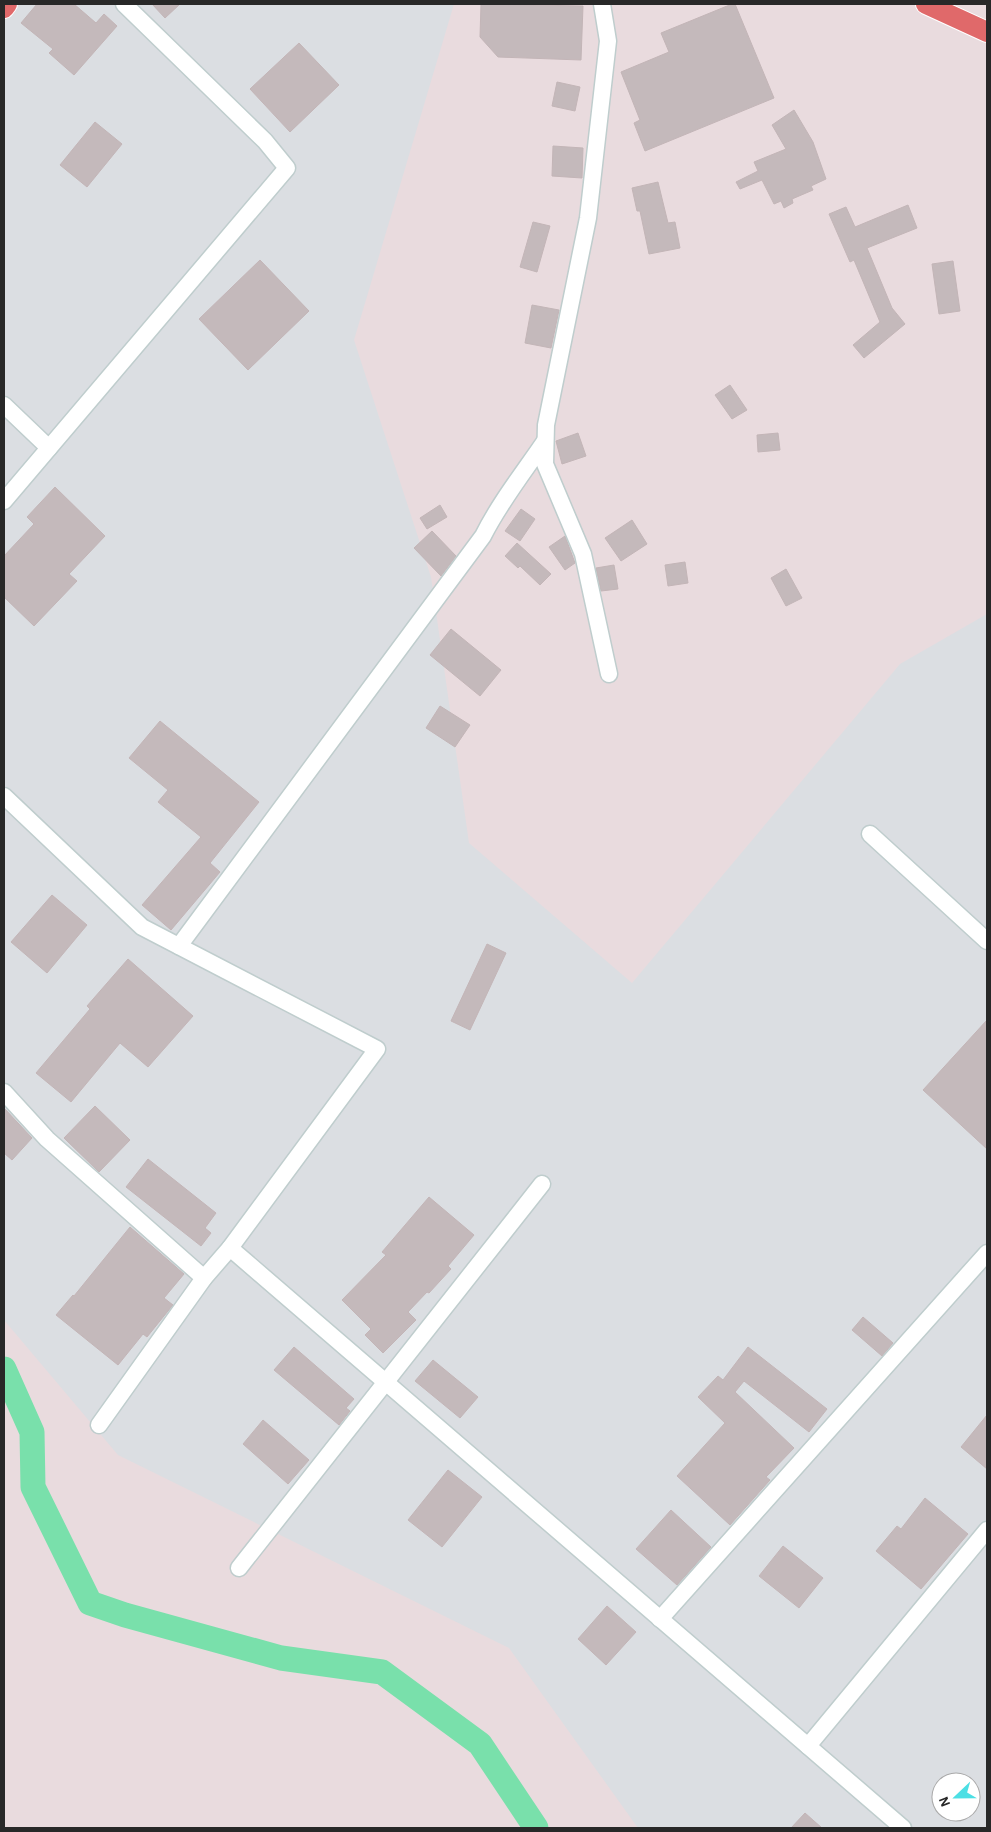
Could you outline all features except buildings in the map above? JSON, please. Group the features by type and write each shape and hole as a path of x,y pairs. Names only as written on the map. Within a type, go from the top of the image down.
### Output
{"main road":[{"path":"4,8 7,4"},
{"path":"926,4 987,32"}],"street":[{"path":"4,501 288,168 265,141 124,4"},
{"path":"602,4 608,41 588,218 546,424 545,464 582,554 610,674"},
{"path":"4,405 49,448"},
{"path":"179,946 483,536 507,496 545,441"},
{"path":"4,796 142,927 377,1049 230,1248 204,1278 99,1425"},
{"path":"870,834 987,941"},
{"path":"4,1092 47,1139 204,1278"},
{"path":"239,1568 542,1184"},
{"path":"230,1248 903,1828"},
{"path":"660,1619 987,1253"},
{"path":"808,1746 987,1530"}],"shaded area":[{"path":"4,4 454,4 354,340 431,577 469,843 632,983 900,664 987,614 987,1828 638,1828 509,1648 118,1455 4,1320"}],"waterway":[{"path":"4,1369 32,1432 33,1487 90,1603 125,1615 281,1658 382,1672 480,1744 536,1828"}]}
